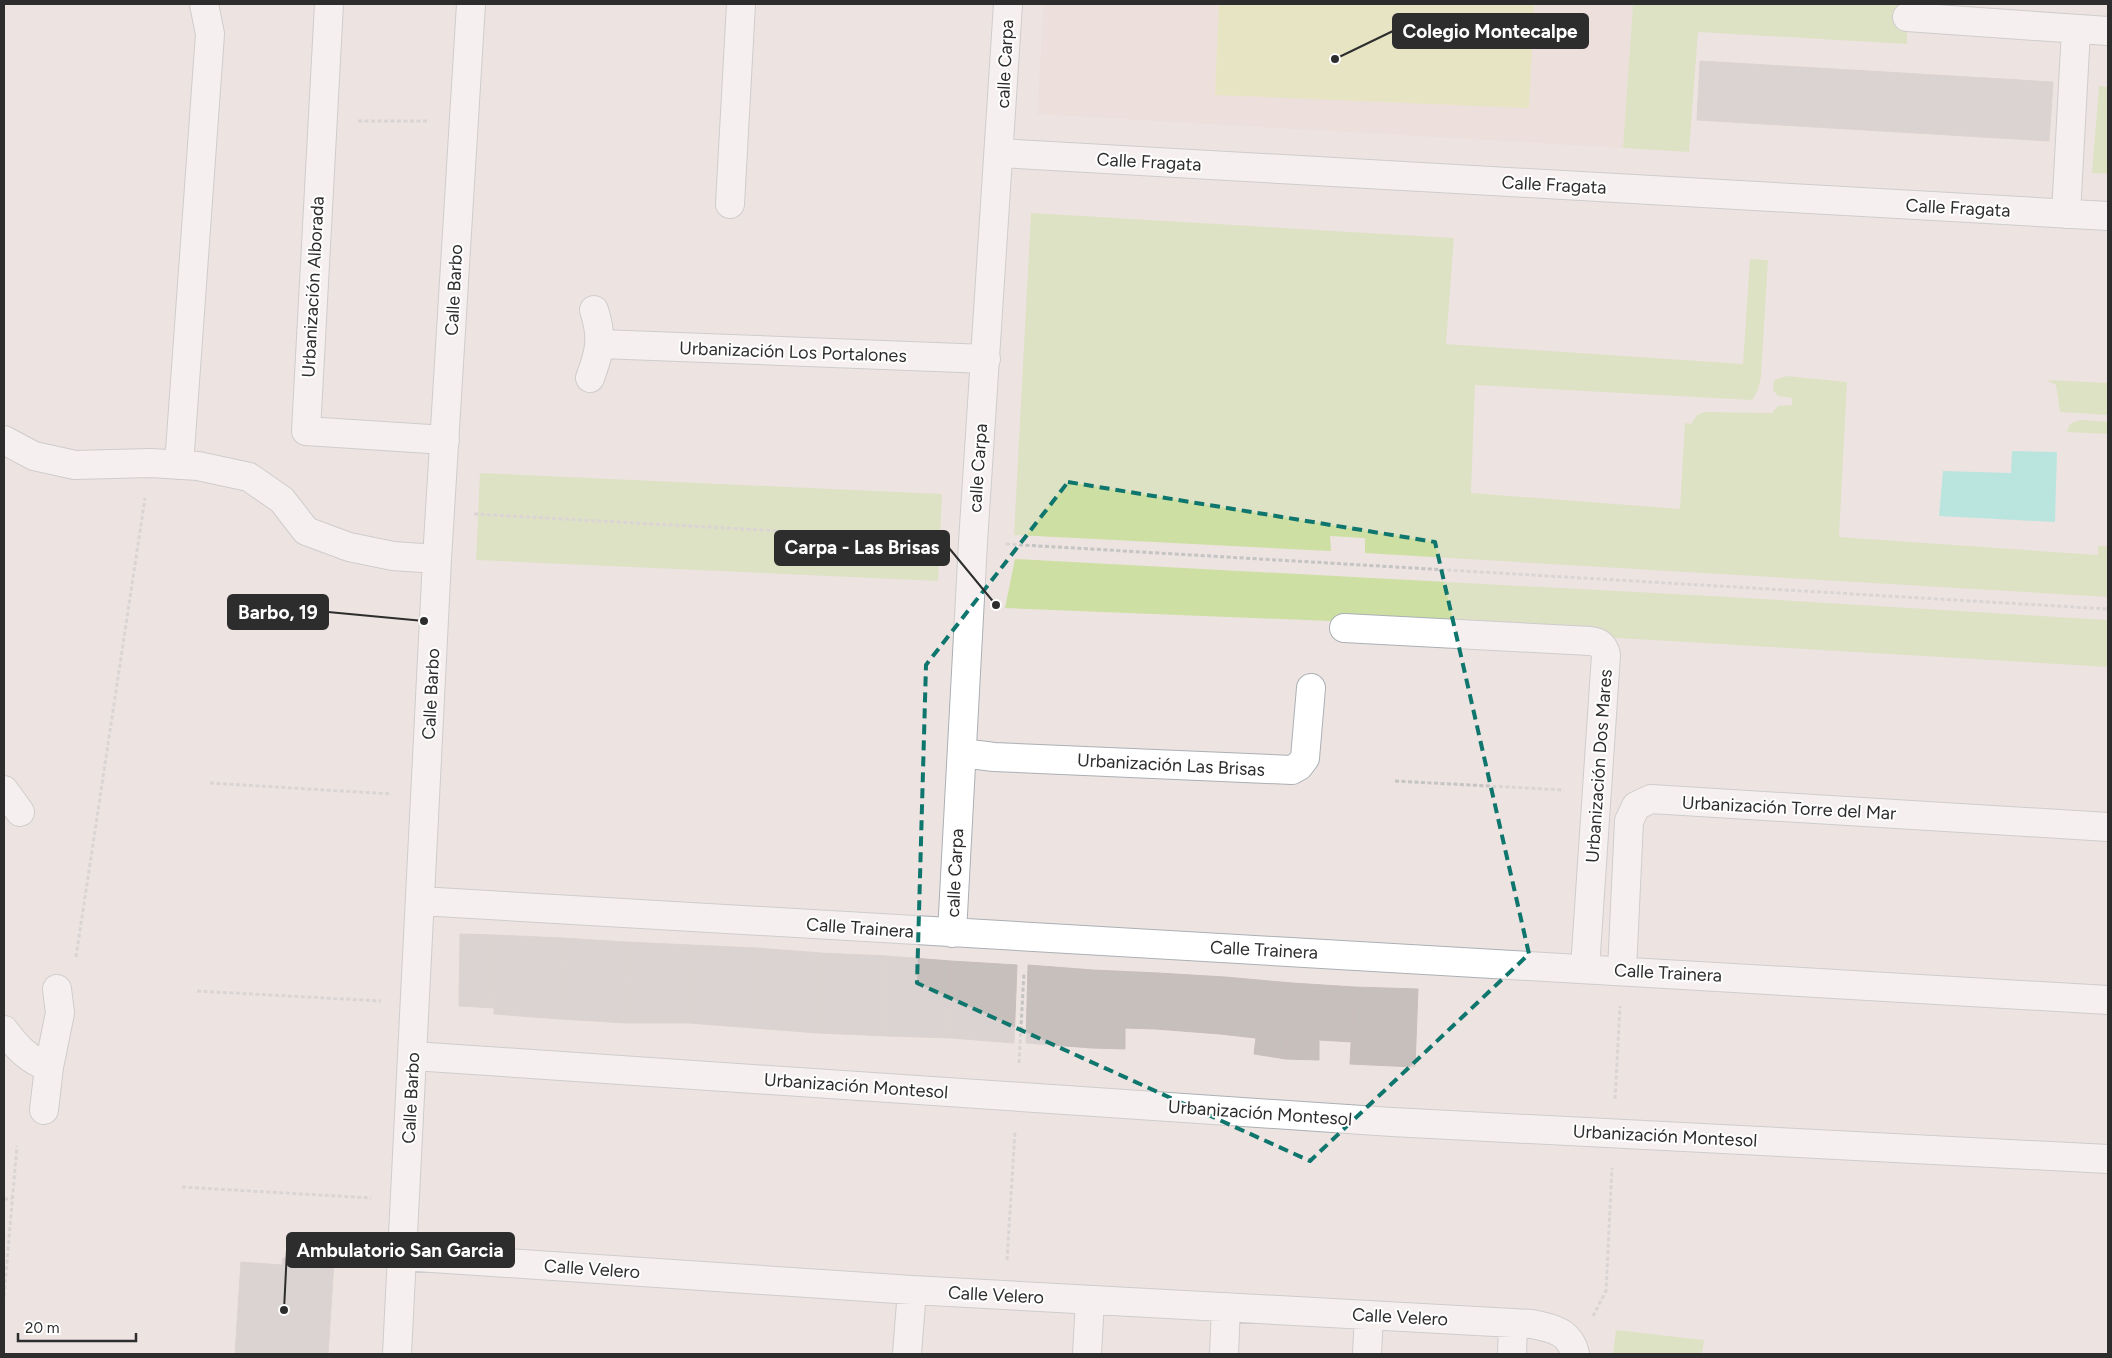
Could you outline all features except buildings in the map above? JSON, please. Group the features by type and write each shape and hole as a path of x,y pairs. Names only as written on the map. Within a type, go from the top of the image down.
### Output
{"street":[{"path":"179,465 210,34 204,4"},
{"name":"Urbanización Alborada","path":"329,4 306,431 445,440"},
{"name":"Calle Barbo","path":"397,1354 437,559 470,4"},
{"path":"730,204 741,4"},
{"name":"calle Carpa","path":"952,933 974,542 1008,4"},
{"path":"1907,17 2108,32"},
{"path":"2066,214 2076,30"},
{"name":"Calle Fragata","path":"999,153 2108,216"},
{"path":"590,378 601,344 594,310"},
{"name":"Urbanización Los Portalones","path":"601,344 986,359"},
{"path":"4,440 34,456 75,465 151,463 198,466 249,477 282,500 306,531 348,547 393,556 437,559"},
{"name":"Urbanización Dos Mares","path":"1344,628 1599,643 1606,655 1585,968"},
{"name":"Urbanización Las Brisas","path":"962,753 994,757 1292,770 1299,766 1306,758 1311,688"},
{"path":"4,790 20,812"},
{"name":"Urbanización Torre del Mar","path":"1622,970 1628,821 1636,806 1651,799 2108,827"},
{"name":"Calle Trainera","path":"420,901 2108,1000"},
{"path":"44,1110 49,1068 60,1013 57,989"},
{"path":"4,1030 18,1048 34,1062 49,1068"},
{"name":"Urbanización Montesol","path":"413,1056 1401,1122 2108,1159"},
{"name":"Calle Velero","path":"402,1256 912,1290 1513,1323 1555,1328 1567,1336 1574,1354"},
{"path":"907,1354 912,1290"},
{"path":"1087,1354 1090,1300"},
{"path":"1224,1354 1226,1307"},
{"path":"1367,1354 1369,1315"},
{"path":"1512,1354 1513,1323"}],"path":[{"path":"322,122 463,121"},
{"path":"76,957 151,463"},
{"path":"440,512 2108,609"},
{"path":"1395,782 1597,792"},
{"path":"210,783 425,796"},
{"path":"197,991 416,1003"},
{"path":"4,1296 16,1146"},
{"path":"182,1187 406,1200"},
{"path":"4,1199 12,1199"}],"highlighted area":[{"path":"1068,482 1435,542 1529,954 1310,1161 917,983 926,665"}],"shaded area":[{"path":"1044,4 1633,4 1623,148 1037,114"}],"green space":[{"path":"1219,4 1534,4 1529,108 1215,95"},
{"path":"1633,4 1908,4 1907,44 1698,32 1689,152 1623,148"},
{"path":"2099,86 2108,87 2108,174 2092,173"},
{"path":"1031,213 1454,238 1446,344 1743,364 1750,259 1768,260 1761,376 1758,390 1752,400 1475,385 1471,493 1680,509 1685,423 1691,424 1697,415 1705,412 1772,413 1778,406 1792,405 1792,398 1778,396 1773,390 1774,380 1787,376 1847,382 1839,537 2098,555 2098,546 2108,546 2108,597 1365,553 1365,538 1330,536 1331,551 1014,535"},
{"path":"2046,380 2108,383 2108,415 2060,412 2056,385"},
{"path":"2082,420 2108,422 2108,434 2067,432 2072,423"},
{"path":"480,473 942,494 938,581 476,560"},
{"path":"1015,559 1712,596 2108,620 2108,667 1330,621 1005,608"},
{"path":"1616,1330 1704,1340 1702,1354 1613,1354"}],"water":[{"path":"2012,451 2057,452 2055,522 1939,516 1943,471 2011,473"}],"place":[{"name":"Colegio Montecalpe","path":"1335,59"},
{"name":"Carpa - Las Brisas","path":"996,605"},
{"name":"Barbo, 19","path":"424,621"},
{"name":"Ambulatorio San Garcia","path":"284,1310"}]}
